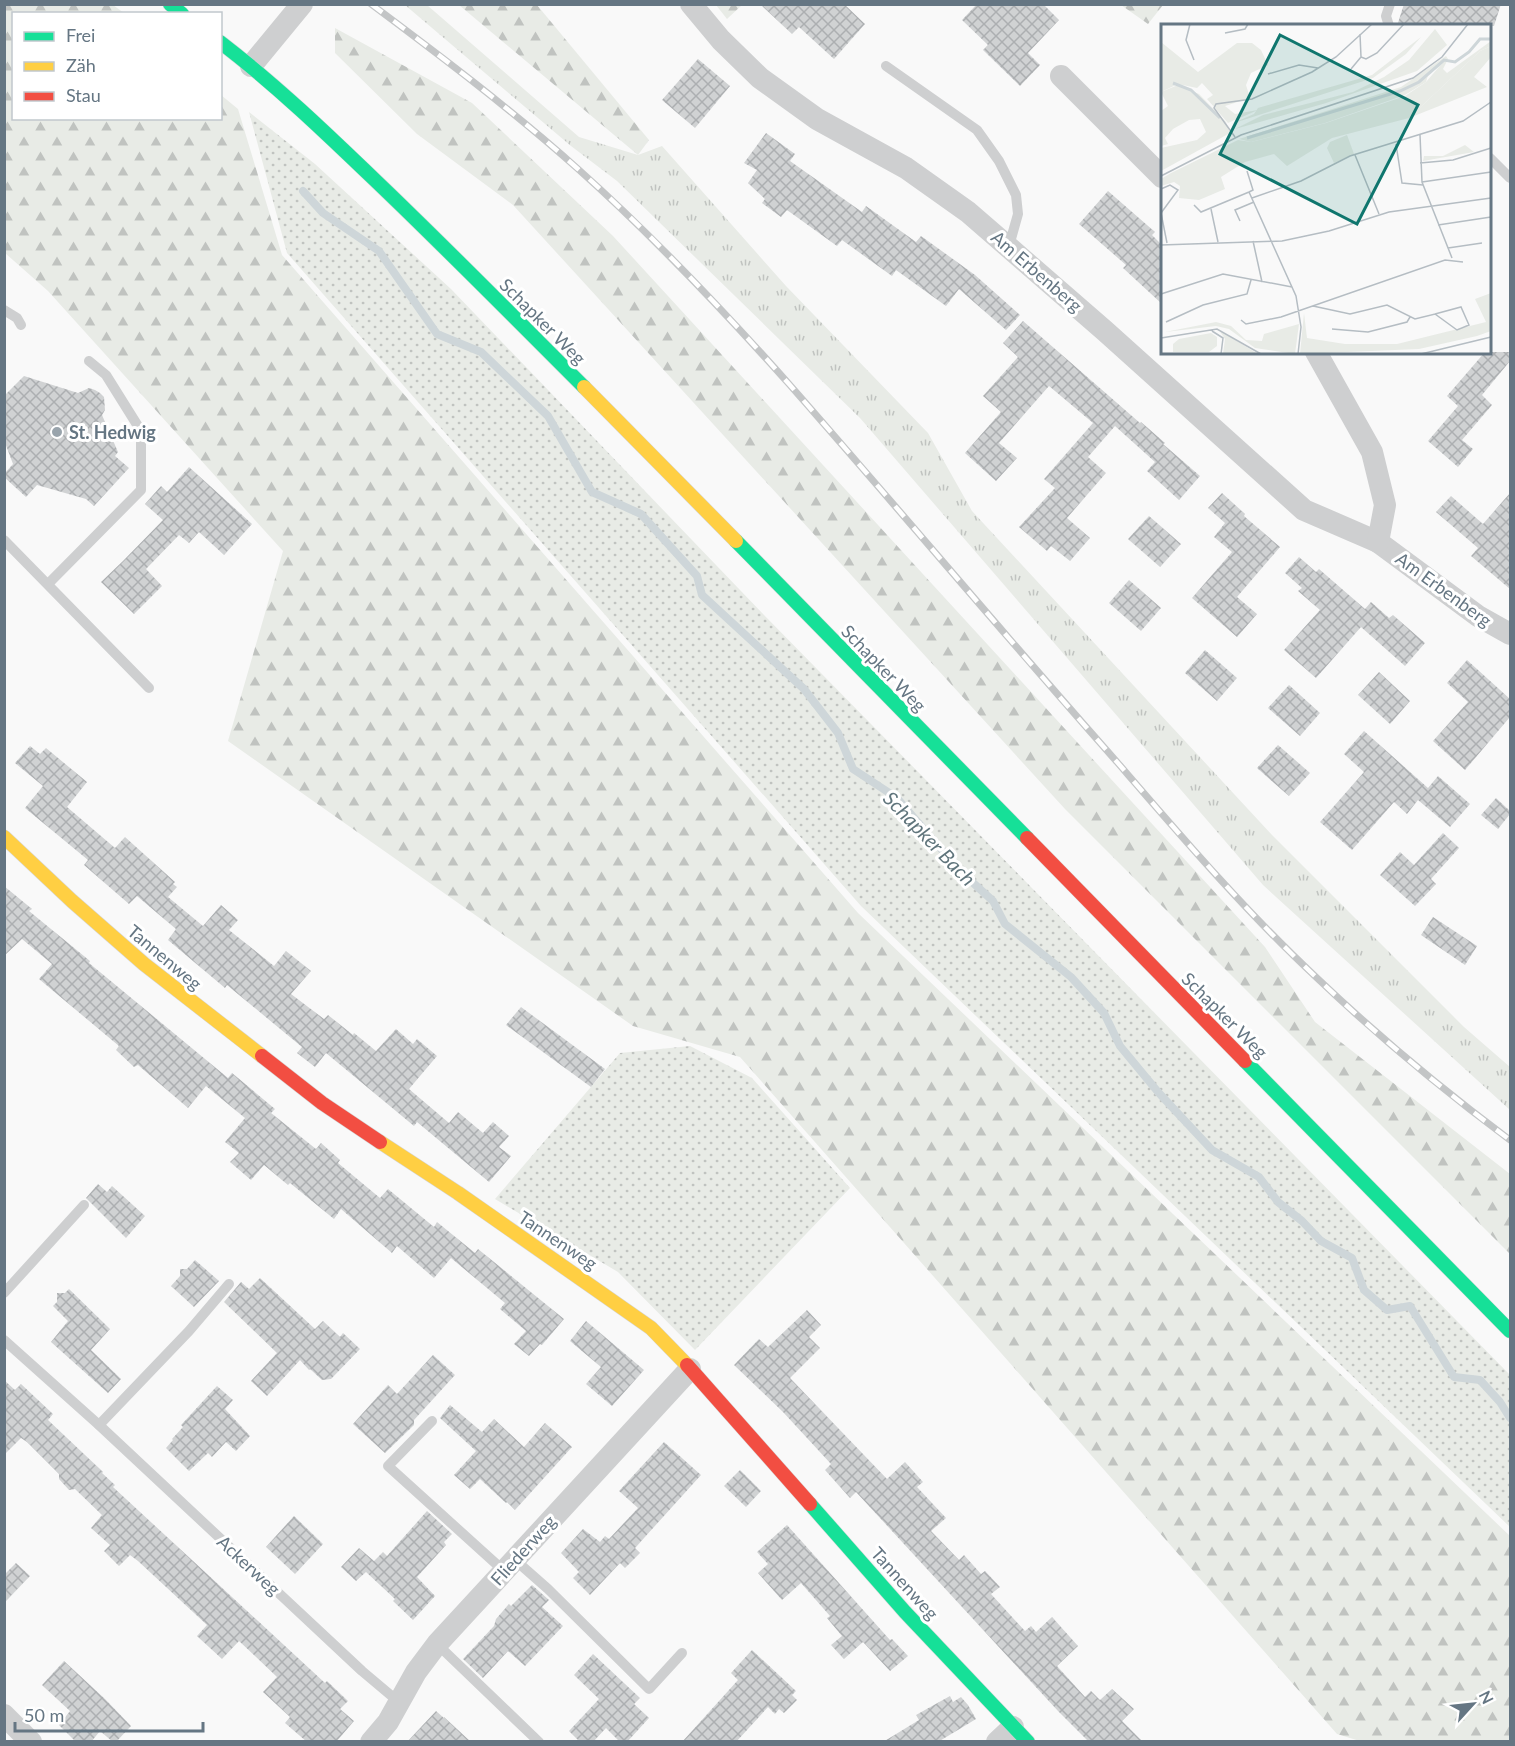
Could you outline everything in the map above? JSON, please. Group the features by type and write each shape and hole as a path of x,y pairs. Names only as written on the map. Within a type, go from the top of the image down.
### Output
{"street":[{"path":"251,66 302,4"},
{"name":"Am Erbenberg","path":"691,4 721,40 760,78 817,119 906,168 968,212 1304,510 1378,542 1478,616 1510,634"},
{"name":"Schapker Weg","path":"222,44 302,110 427,230 1510,1331"},
{"path":"1061,76 1161,176"},
{"name":"Am Erbenberg","path":"1317,354 1372,452 1385,506 1378,542"},
{"name":"Tannenweg","path":"4,837 144,964 322,1103 458,1193 651,1328 671,1347 1013,1737"},
{"name":"Fliederweg","path":"370,1742 388,1722 416,1672 437,1644 690,1369"},
{"path":"4,1715 29,1741"}],"lane":[{"path":"1388,24 1386,16 1390,4"},
{"path":"886,66 977,130 999,161 1016,195 1018,214 1009,246"},
{"path":"1491,159 1510,177"},
{"path":"4,310 17,318 21,325"},
{"path":"48,584 141,490 141,430 105,375 89,361"},
{"path":"4,540 149,688"},
{"path":"4,1293 84,1205"},
{"path":"99,1425 189,1331 229,1284"},
{"name":"Ackerweg","path":"4,1340 99,1425 353,1663 400,1703"},
{"path":"432,1421 388,1466 509,1565 548,1589 649,1689 682,1653"},
{"path":"437,1644 539,1742"}],"green space":[{"path":"5,4 113,5 123,12 12,12 12,120 222,120 222,96 238,109 282,255 858,913 1510,1536 1510,1741 1363,1742 1337,1734 740,1057 633,1026 228,741 283,551 48,291 5,253"},
{"path":"405,5 427,5 579,137 638,155 662,146 786,286 928,433 972,511 1272,835 1464,1027 1510,1067 1510,1110 1263,885 860,418 617,181 571,146"},
{"path":"459,5 537,5 649,140 638,155"},
{"path":"716,5 742,5 727,19"},
{"path":"1121,5 1163,5 1148,24"},
{"path":"335,28 472,103 613,236 1265,947 1315,1022 1510,1174 1510,1254 1065,809 513,205 417,134 335,53"},
{"path":"249,112 315,164 451,289 764,615 1510,1375 1510,1527 861,906 287,253"},
{"path":"690,1046 752,1078 850,1188 695,1350 618,1272 495,1199 620,1053"}],"building":[{"path":"760,4 844,4 865,24 834,59 799,27 792,34"},
{"path":"977,4 1043,4 1059,20 1028,53 1040,65 1020,86 983,50 988,45 962,20"},
{"path":"1404,4 1501,4 1494,26 1491,24 1398,24"},
{"path":"698,59 730,86 695,128 662,100"},
{"path":"766,133 795,154 790,161 862,212 866,206 916,242 921,236 975,275 1020,315 1006,330 959,289 946,306 896,270 892,276 842,240 837,246 787,210 781,217 762,203 765,199 748,183 757,170 744,163"},
{"path":"1108,191 1155,232 1152,235 1161,244 1161,303 1123,268 1126,265 1079,224"},
{"path":"1023,321 1200,476 1179,500 1147,471 1155,462 1115,426 1088,457 1106,473 1067,518 1090,538 1070,561 1051,546 1047,551 1019,527 1055,488 1044,479 1093,423 1049,386 999,443 1017,458 996,481 965,453 1001,412 983,396 1018,357 1003,343"},
{"path":"1510,352 1510,361 1482,395 1492,405 1462,440 1473,449 1458,467 1428,441 1458,406 1447,396 1483,354"},
{"name":"St. Hedwig","path":"24,376 78,393 89,388 104,397 105,410 102,415 118,452 115,456 129,468 94,506 86,499 37,485 26,497 4,477 13,464 4,440 4,396"},
{"path":"189,467 252,524 224,555 199,532 189,543 179,535 146,569 162,586 134,614 101,582 163,520 145,504 161,486 167,492"},
{"path":"1222,493 1245,514 1244,516 1280,547 1237,597 1257,614 1237,637 1192,598 1232,552 1214,537 1225,523 1208,508"},
{"path":"1510,493 1510,589 1471,556 1478,548 1436,512 1451,496 1483,524"},
{"path":"1149,516 1181,544 1160,567 1128,539"},
{"path":"1299,557 1316,572 1319,569 1365,609 1371,602 1389,618 1393,615 1425,643 1405,666 1361,627 1316,678 1284,650 1320,610 1298,591 1302,588 1285,573"},
{"path":"1129,580 1161,608 1141,631 1109,603"},
{"path":"1205,650 1237,678 1217,701 1185,673"},
{"path":"1467,660 1510,699 1510,717 1465,770 1433,741 1468,702 1447,683"},
{"path":"1379,672 1410,701 1390,724 1358,695"},
{"path":"1289,685 1320,713 1300,736 1268,708"},
{"path":"1364,731 1428,788 1438,776 1470,804 1450,827 1418,800 1407,814 1394,802 1352,850 1320,822 1364,772 1344,754"},
{"path":"1278,745 1310,773 1289,796 1257,768"},
{"path":"30,746 40,754 46,748 87,782 67,807 115,848 125,837 175,882 173,884 177,887 168,897 203,926 221,905 238,920 229,930 274,966 286,951 311,971 291,994 324,1019 328,1015 376,1051 396,1029 413,1044 417,1039 437,1056 409,1089 449,1123 458,1112 483,1133 493,1122 509,1136 499,1147 511,1156 489,1182 417,1122 414,1126 326,1053 315,1067 297,1053 302,1047 227,985 225,988 168,940 176,929 137,896 129,904 84,865 88,860 25,808 43,786 15,763"},
{"path":"1496,798 1510,811 1498,829 1481,815"},
{"path":"1443,833 1459,848 1431,879 1436,884 1415,906 1380,875 1400,852 1414,865"},
{"path":"4,886 32,909 29,911 90,961 89,963 228,1078 232,1073 275,1109 271,1113 316,1149 321,1143 340,1160 338,1163 380,1198 388,1189 434,1227 437,1222 475,1253 478,1249 564,1319 542,1345 540,1344 529,1356 514,1344 526,1331 500,1309 505,1303 451,1258 434,1278 397,1246 392,1253 341,1209 334,1219 264,1165 251,1180 230,1162 239,1153 225,1142 245,1118 206,1086 188,1108 138,1065 134,1067 116,1050 119,1046 39,979 52,964 22,939 4,956"},
{"path":"1433,917 1477,946 1465,965 1421,935"},
{"path":"521,1007 605,1069 591,1087 506,1025"},
{"path":"98,1184 107,1192 112,1186 145,1216 126,1238 86,1198"},
{"path":"195,1260 219,1281 194,1307 171,1286 180,1276 180,1269 187,1269"},
{"path":"260,1278 315,1329 323,1321 340,1337 343,1333 360,1349 331,1379 322,1380 300,1360 267,1396 251,1381 277,1353 224,1302 241,1282 249,1289"},
{"path":"69,1289 110,1329 91,1350 121,1379 108,1393 51,1342 68,1321 53,1306 57,1302 57,1293 65,1293"},
{"path":"807,1310 821,1325 809,1337 820,1348 790,1378 887,1479 905,1462 923,1482 917,1487 946,1518 931,1531 959,1560 964,1555 981,1574 985,1571 1000,1587 991,1594 1025,1631 1031,1626 1036,1632 1052,1617 1078,1646 1057,1666 1085,1697 1091,1691 1100,1700 1112,1689 1134,1709 1122,1721 1143,1742 1089,1742 856,1492 850,1498 825,1470 831,1464 783,1412 734,1365 759,1339 768,1347"},
{"path":"586,1321 644,1370 612,1406 586,1384 601,1367 570,1341"},
{"path":"433,1355 455,1375 414,1420 414,1425 385,1453 353,1424 388,1385 397,1394"},
{"path":"4,1380 15,1390 21,1384 53,1414 48,1420 103,1472 115,1485 113,1487 325,1683 327,1681 348,1701 340,1709 354,1721 336,1742 307,1742 285,1723 290,1717 263,1692 277,1677 239,1641 222,1659 197,1636 207,1625 138,1561 130,1555 119,1566 104,1551 110,1545 91,1528 102,1515 75,1489 69,1490 59,1479 59,1474 27,1442 21,1438 4,1455"},
{"path":"217,1386 233,1400 225,1409 250,1436 236,1451 226,1442 212,1457 208,1453 189,1471 166,1448 183,1427 181,1425"},
{"path":"450,1405 482,1432 494,1419 524,1447 545,1423 572,1447 515,1510 480,1479 470,1489 454,1475 476,1451 440,1418"},
{"path":"664,1442 701,1475 635,1548 640,1553 625,1568 620,1563 590,1595 573,1578 579,1572 561,1553 583,1529 600,1542 605,1536 609,1539 638,1508 619,1491"},
{"path":"740,1470 761,1491 746,1507 724,1486"},
{"path":"427,1511 452,1534 444,1542 446,1545 417,1577 435,1596 413,1620 393,1601 395,1599 366,1572 356,1581 341,1567 359,1548 374,1561 383,1552 387,1556"},
{"path":"294,1516 323,1544 295,1574 266,1547"},
{"path":"787,1525 890,1640 892,1639 908,1656 890,1671 863,1642 844,1659 831,1645 842,1636 827,1618 830,1616 801,1583 782,1600 758,1573 768,1564 757,1552"},
{"path":"16,1563 30,1576 4,1603 4,1575"},
{"path":"532,1585 549,1600 542,1607 563,1626 525,1666 508,1651 483,1678 463,1659 494,1626 496,1619 509,1604 511,1606"},
{"path":"752,1650 796,1691 792,1695 797,1700 784,1713 779,1709 775,1714 768,1707 736,1742 682,1742 738,1680 731,1673"},
{"path":"593,1654 640,1698 634,1704 649,1718 627,1742 620,1742 606,1728 593,1742 580,1742 569,1731 599,1699 574,1675"},
{"path":"64,1661 131,1726 116,1742 100,1731 91,1742 76,1742 59,1725 70,1711 42,1685"},
{"path":"950,1696 953,1702 961,1697 976,1719 938,1742 883,1742 919,1720 916,1715"},
{"path":"436,1711 444,1717 471,1742 407,1742"}],"waterway":[{"name":"Schapker Bach","path":"303,191 323,213 379,251 437,334 481,352 548,416 592,492 641,514 697,576 702,595 804,689 838,733 853,769 897,798 960,871 993,901 1005,924 1071,977 1104,1013 1120,1046 1158,1092 1212,1150 1259,1177 1278,1202 1302,1221 1321,1241 1352,1258 1364,1290 1387,1310 1410,1306 1454,1377 1480,1380 1500,1402 1510,1418"}],"railway":[{"path":"371,4 528,126 606,194 660,247 789,384 1239,900 1290,953 1363,1021 1510,1140"}],"traffic: fast":[{"path":"170,4 180,12"},
{"path":"222,44 281,92 339,146 584,387"},
{"path":"736,541 1027,838"},
{"path":"1245,1061 1510,1331"},
{"path":"810,1504 905,1612 1028,1742"}],"traffic: slow":[{"path":"584,387 736,541"},
{"path":"4,837 144,964 262,1056"},
{"path":"380,1142 458,1193 651,1328 687,1365"}],"traffic: jam":[{"path":"1027,838 1245,1061"},
{"path":"262,1056 322,1103 380,1142"},
{"path":"687,1365 810,1504"}],"place":[{"name":"St. Hedwig","path":"57,432"}]}
